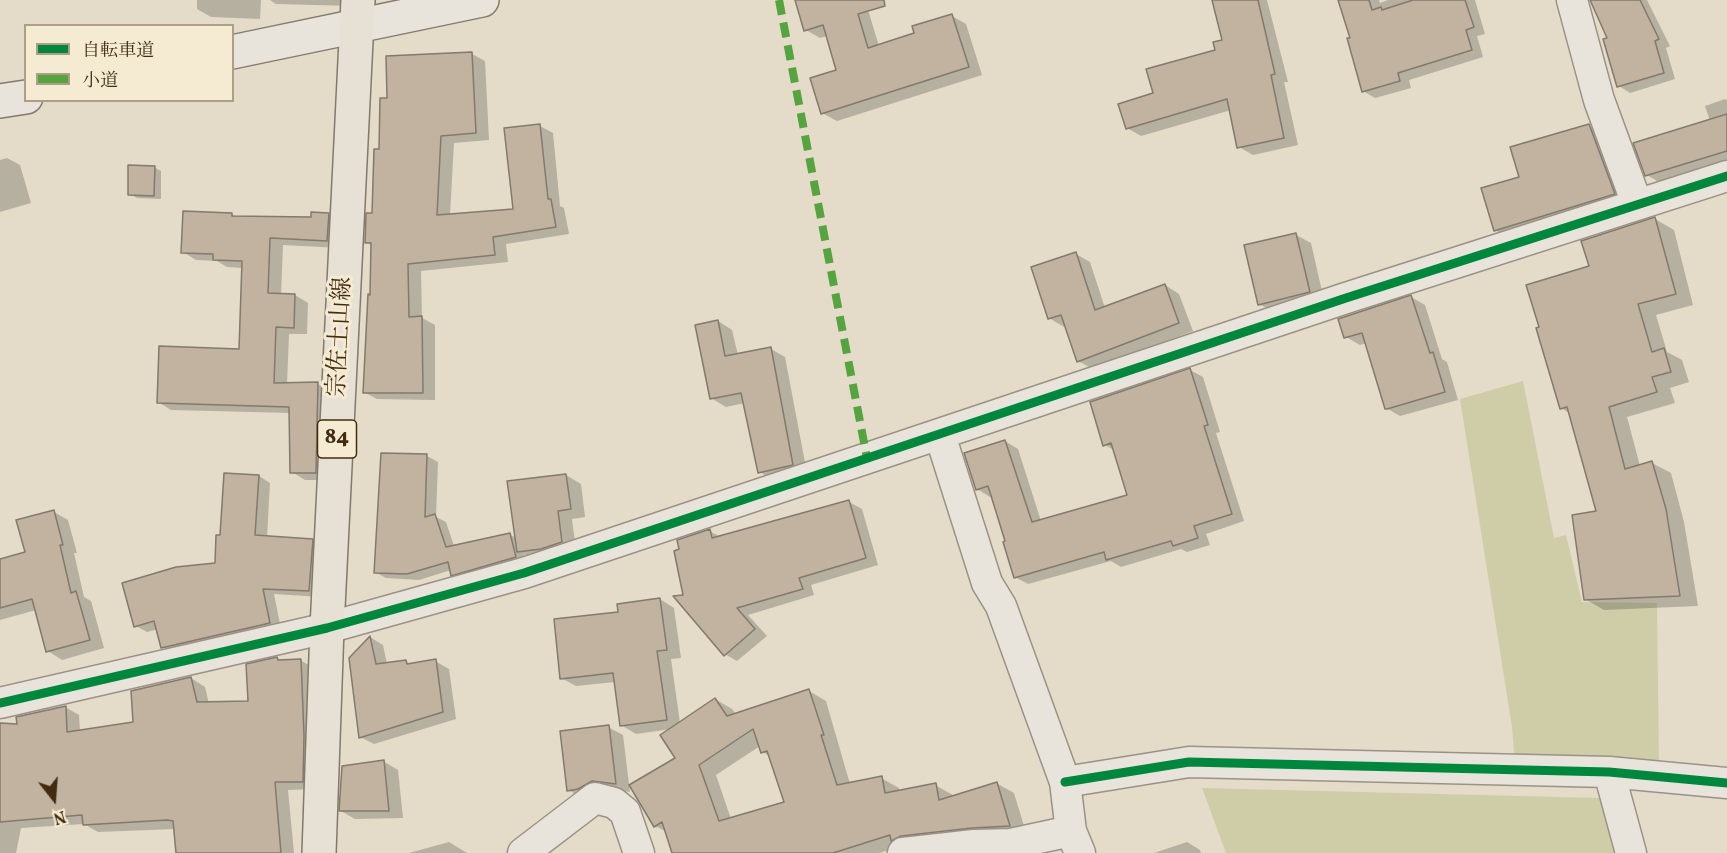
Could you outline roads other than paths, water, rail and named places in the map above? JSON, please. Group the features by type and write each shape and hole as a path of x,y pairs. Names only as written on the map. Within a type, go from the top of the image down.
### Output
{"main road":[{"path":"234,51 358,12 482,0"},
{"name":"宗佐土山線","path":"319,853 327,628 358,12"},
{"path":"0,101 24,97"}],"street":[{"path":"1572,0 1599,100 1637,204"},
{"path":"0,703 327,628 524,573 1346,298 1727,176"},
{"path":"903,853 974,845 1076,842 1065,782 1001,606 987,583 940,435"},
{"path":"1065,782 1189,762 1609,772 1727,783"},
{"path":"1609,772 1630,853"},
{"path":"523,853 595,798 614,803 625,812 639,853"}]}
